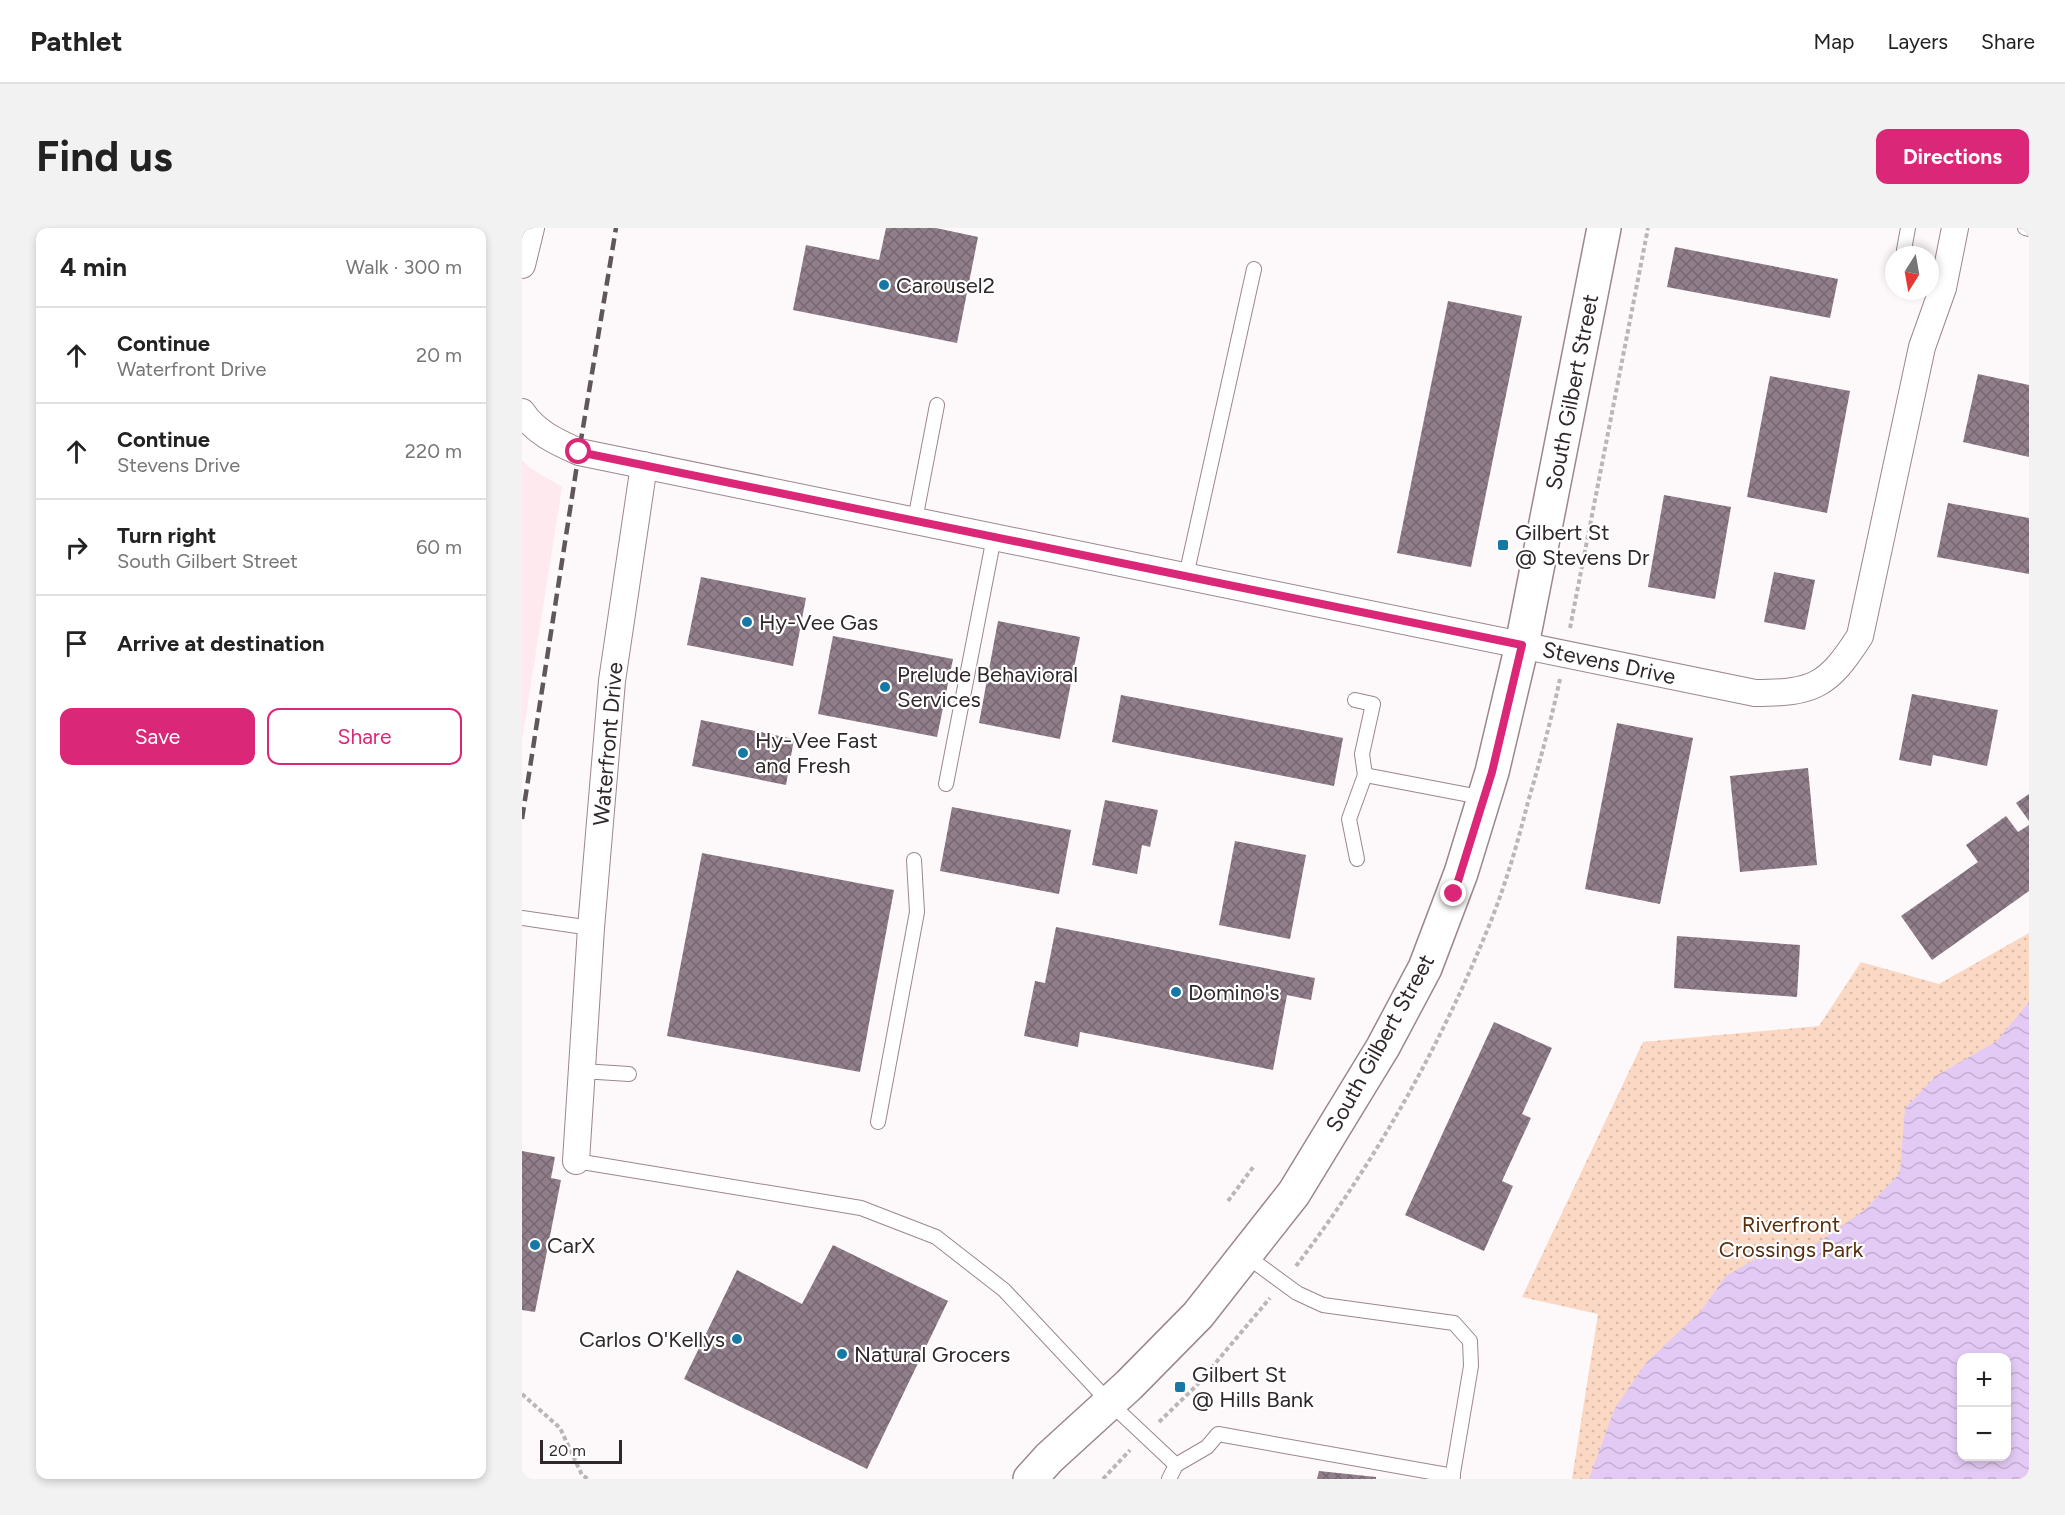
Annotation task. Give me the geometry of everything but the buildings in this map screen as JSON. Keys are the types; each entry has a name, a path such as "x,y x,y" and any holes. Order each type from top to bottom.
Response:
{"main road":[{"name":"South Gilbert Street","path":"1030,1479 1198,1315 1294,1192 1383,1047 1425,968 1461,873 1492,772 1522,645 1604,228"}],"street":[{"path":"522,265 531,228"},
{"name":"Stevens Drive","path":"644,465 1755,693 1789,693 1819,684 1843,663 1860,636 1922,347 1943,288 1955,228"},
{"path":"522,412 548,438 579,452 644,465"},
{"name":"Waterfront Drive","path":"576,1161 591,928 612,681 644,465"}],"lane":[{"path":"1905,246 1908,228"},
{"path":"1186,576 1254,269"},
{"path":"915,520 938,405"},
{"path":"946,784 994,537"},
{"path":"1355,700 1373,704 1362,754 1365,775 1349,819 1357,859"},
{"path":"1365,775 1485,798"},
{"path":"878,1122 917,912 914,860"},
{"path":"522,918 591,928"},
{"path":"582,1071 628,1074"},
{"path":"576,1161 861,1208 936,1237 1004,1290 1110,1403 1176,1465"},
{"path":"1169,1479 1176,1465 1207,1447 1218,1434 1453,1477 1471,1366 1470,1341 1454,1323 1323,1305 1297,1293 1245,1255"}],"path":[{"path":"1228,1201 1254,1166"},
{"path":"1152,1429 1197,1385 1270,1298"},
{"path":"522,1394 560,1428 582,1475 588,1479"},
{"path":"1103,1479 1129,1451"}],"shaded area":[{"path":"522,460 530,468 562,487 522,740"}],"green space":[{"name":"Riverfront Crossings Park","path":"2029,933 2029,1479 1572,1479 1598,1314 1522,1297 1643,1042 1819,1026 1861,962 1939,984"}],"water":[{"path":"2029,1002 2029,1479 1589,1479 1615,1408 1646,1363 1700,1312 1726,1276 1766,1253 1814,1245 1865,1210 1900,1173 1905,1108 1936,1076 1997,1041"}],"railway":[{"path":"522,819 616,228"}],"place":[{"name":"Carousel2","path":"884,285"},
{"name":"Gilbert St @ Stevens Dr","path":"1503,545"},
{"name":"Hy-Vee Gas","path":"747,622"},
{"name":"Prelude Behavioral Services","path":"885,687"},
{"name":"Hy-Vee Fast and Fresh","path":"743,753"},
{"name":"Domino's","path":"1176,992"},
{"name":"CarX","path":"535,1245"},
{"name":"Carlos O'Kellys","path":"737,1339"},
{"name":"Natural Grocers","path":"842,1354"},
{"name":"Gilbert St @ Hills Bank","path":"1180,1387"}],"route":[{"path":"579,452 1522,645 1492,772 1454,894"}]}
